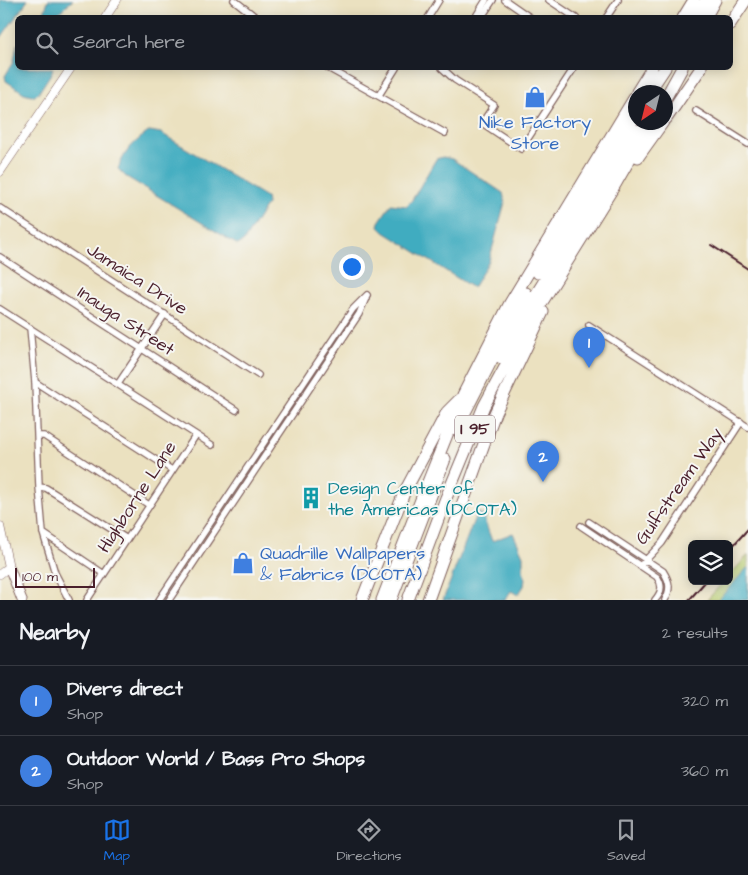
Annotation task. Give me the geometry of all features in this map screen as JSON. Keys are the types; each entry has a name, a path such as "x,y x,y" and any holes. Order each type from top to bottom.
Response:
{"highway":[{"path":"685,15 694,0"},
{"path":"697,15 706,0"},
{"path":"707,15 716,0"},
{"path":"714,15 723,0"},
{"path":"733,20 746,0"},
{"name":"I 95","path":"642,85 651,70"},
{"path":"653,85 663,70"},
{"path":"667,85 675,70"},
{"path":"669,85 680,70"},
{"path":"673,109 700,70"},
{"name":"I 95","path":"382,600 463,395 510,303 628,107"},
{"path":"391,600 456,432 519,303 628,127"},
{"path":"401,600 450,469 478,403 526,309 637,130"},
{"name":"I 95","path":"408,600 446,498 484,406 529,323 616,183 646,130"},
{"path":"616,183 629,169 657,130"},
{"path":"428,600 495,413 564,268"},
{"path":"362,600 404,493 447,412 463,395"}],"main road":[{"path":"9,567 22,600"}],"street":[{"path":"107,15 117,0"},
{"path":"234,0 253,15"},
{"path":"430,15 439,0"},
{"path":"477,15 486,0"},
{"path":"483,15 492,0"},
{"path":"505,0 527,15"},
{"path":"549,0 572,15"},
{"path":"608,15 618,0"},
{"path":"0,172 70,70"},
{"path":"332,70 445,133"},
{"path":"378,96 395,70"},
{"path":"447,70 455,80 494,106 482,123 521,149 573,70"},
{"path":"696,111 748,144"},
{"name":"Jamaica Drive","path":"0,208 258,375"},
{"name":"Inauga Street","path":"0,257 236,410"},
{"path":"159,600 353,309 367,295 360,314 169,600"},
{"path":"0,309 212,445"},
{"path":"118,384 164,314"},
{"path":"589,325 748,427"},
{"path":"30,328 35,382 39,487 43,533 55,573 69,600"},
{"path":"35,382 172,470"},
{"name":"Gulfstream Way","path":"640,566 662,543 741,422"},
{"name":"Highborne Lane","path":"87,600 196,435"},
{"path":"37,436 44,436 149,505"},
{"path":"39,487 46,488 127,539"},
{"path":"589,522 645,561 663,571 668,579 669,592 665,600"},
{"path":"0,526 9,567 0,574"},
{"path":"581,526 657,577 660,581 661,592 655,600"},
{"path":"43,533 104,574"}],"green space":[{"path":"748,555 748,600 707,600 720,585 733,585 733,572"}],"water":[{"path":"0,0 28,0 17,15 15,15 15,18 0,39"},
{"path":"48,0 73,0 56,15 44,15"},
{"path":"15,55 15,70 52,70 35,96 24,93 6,81 5,76 14,61"},
{"path":"150,131 161,133 266,197 267,204 244,241 238,245 125,176 118,169 123,157 131,147"},
{"path":"443,157 452,159 503,193 505,202 489,261 473,288 384,232 378,226 391,204 406,206 412,200 436,159"},
{"path":"477,512 485,516 486,518 484,519 492,541 513,533 523,555 524,586 518,595 511,591 505,600 443,600"},
{"path":"748,567 748,600 718,600 733,585"}],"railway":[{"path":"711,245 748,269"},
{"path":"733,546 748,529"},
{"path":"689,600 702,585"}],"place":[{"name":"Nike Factory Store","path":"535,97"},
{"name":"Divers direct","path":"589,368"},
{"name":"Outdoor World / Bass Pro Shops","path":"543,482"},
{"name":"Design Center of the Americas (DCOTA)","path":"311,498"},
{"name":"Quadrille Wallpapers & Fabrics (DCOTA)","path":"243,563"}]}
